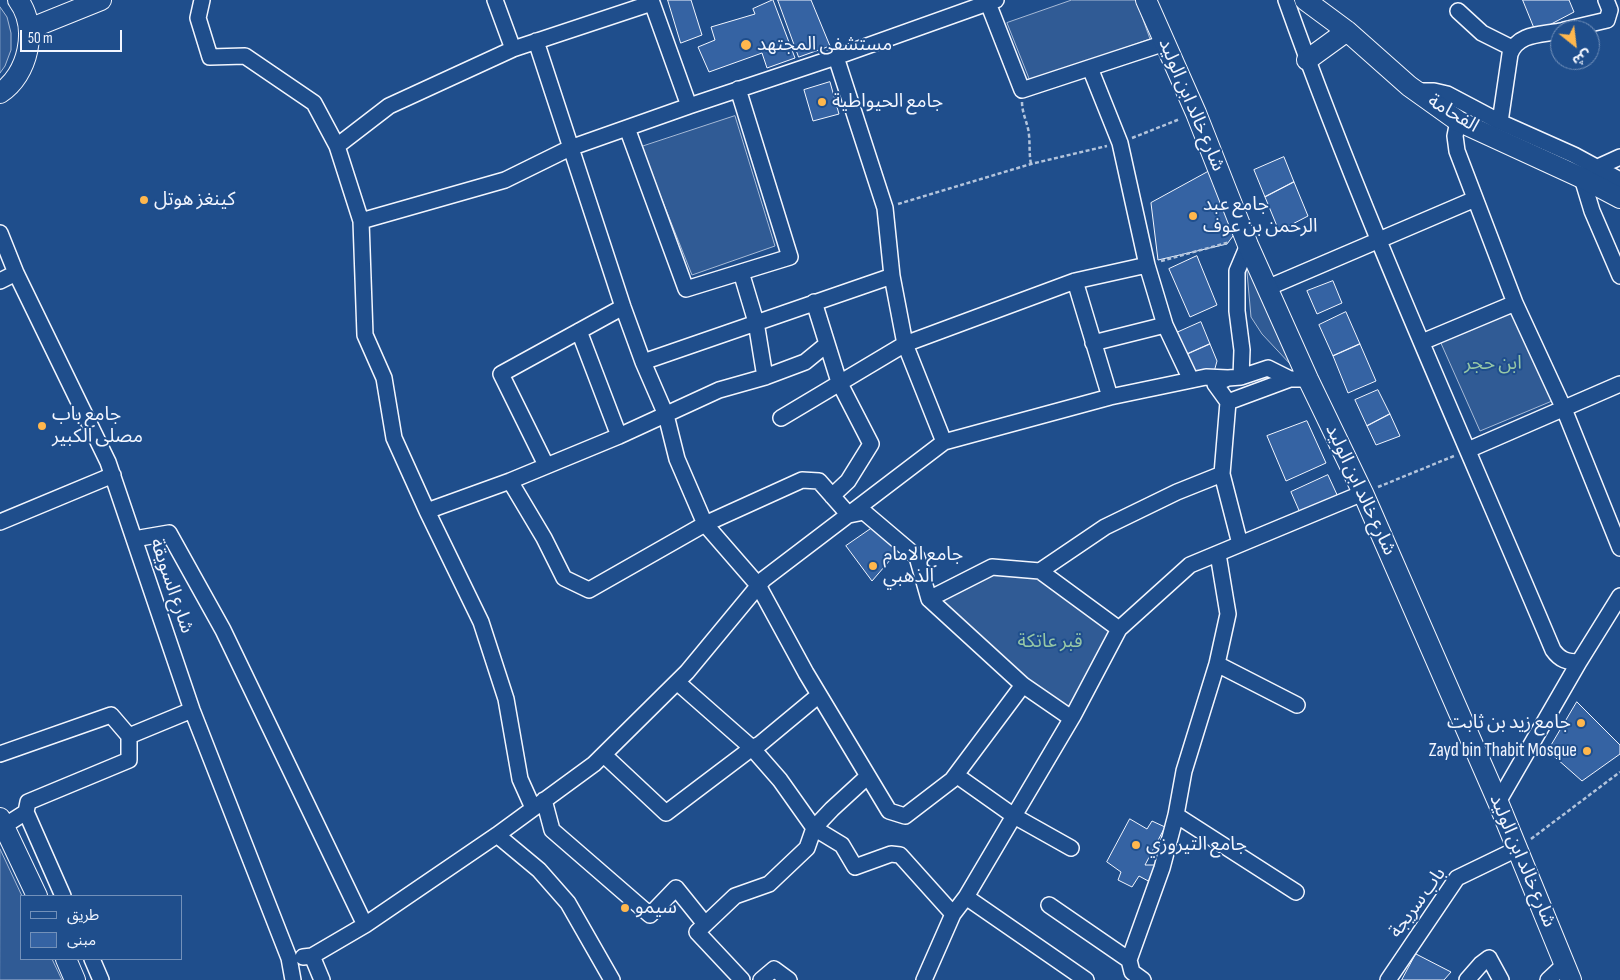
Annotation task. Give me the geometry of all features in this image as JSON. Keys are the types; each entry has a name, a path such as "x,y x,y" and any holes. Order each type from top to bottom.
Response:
{"main road":[{"path":"29,29 101,0"},
{"name":"شارع خالد ابن الوليد","path":"1146,0 1196,113 1246,240 1268,288 1299,379 1363,493 1498,802 1568,972"},
{"name":"الفحامة","path":"1305,0 1347,31 1416,91 1458,121 1590,173 1620,198"},
{"path":"0,93 19,76 28,53 29,29 24,2"},
{"path":"1308,60 1347,31"},
{"path":"2,822 37,895"},
{"path":"66,960 75,980"}],"street":[{"path":"202,0 198,18 210,57 245,56 306,98 314,104 337,146 361,221 364,335 384,378 394,438 481,622 506,699 520,779 539,804 552,830 650,915 676,888 706,924"},
{"path":"495,0 513,49"},
{"path":"1286,0 1379,240 1554,650 1563,660 1579,662"},
{"path":"1600,22 1607,20 1610,10 1606,0"},
{"path":"361,221 505,180 570,148 836,57 992,1 1022,90 1165,43"},
{"path":"337,146 389,106 513,49 651,2 689,106"},
{"path":"1458,11 1482,33 1512,48"},
{"path":"1500,122 1512,48 1520,39 1550,33"},
{"path":"536,41 623,307 643,362 666,416 677,459 705,524 758,585 819,695 889,811 905,816 952,780 1023,685"},
{"path":"836,57 885,208 892,276 905,344 944,442"},
{"path":"1090,68 1120,143 1147,265 1165,325 1191,380"},
{"path":"627,128 686,289 790,257 738,89"},
{"path":"1416,91 1434,91 1447,94 1590,173 1620,180"},
{"path":"1458,121 1455,136 1457,151 1475,199 1515,303 1564,409 1620,548"},
{"path":"1590,173 1620,157"},
{"path":"1590,173 1592,211 1620,276"},
{"path":"1268,288 1475,199"},
{"name":"شارع السويقة","path":"0,233 16,273 113,475 192,710 289,958 293,980"},
{"path":"1234,377 1242,350 1237,311 1237,271 1246,240"},
{"path":"780,418 905,344 1075,281 1147,265"},
{"path":"741,272 756,322 765,377"},
{"path":"0,281 16,273"},
{"path":"643,362 892,276"},
{"path":"1075,281 1110,397"},
{"path":"814,302 839,382 871,444 848,481 832,496"},
{"path":"1422,342 1515,303"},
{"path":"546,465 501,374 623,307"},
{"path":"1093,343 1165,325"},
{"path":"579,332 618,436"},
{"path":"427,511 510,481 666,416 719,390 765,377 805,362 827,344"},
{"path":"1240,544 1222,474 1228,402 1215,384 1268,368 1299,379"},
{"path":"289,958 312,956 365,925 496,835 594,764 687,672 764,579 944,442 1110,397 1206,377 1234,377"},
{"path":"1228,402 1299,379"},
{"path":"1468,450 1620,384"},
{"path":"1040,572 1105,527 1177,492 1222,474"},
{"path":"0,522 113,475"},
{"path":"510,481 544,538 564,578 588,590 705,524 802,480 820,481 849,516"},
{"path":"928,978 954,914 966,897 1071,718 1119,629 1190,566 1363,493"},
{"path":"849,516 864,512 917,557 929,599 1023,685 1071,718"},
{"path":"134,539 169,533 223,630 365,925"},
{"path":"1143,980 1132,972 1129,960 1162,868 1176,815 1184,771 1217,664 1228,614 1218,554"},
{"path":"929,599 992,567 1040,572 1119,629"},
{"path":"1498,802 1579,662 1620,596"},
{"path":"1217,664 1297,705"},
{"path":"677,682 752,748 780,780 814,828 842,845 855,867 891,854 900,855 954,914"},
{"path":"604,755 666,813 752,748 760,744 819,695"},
{"path":"129,736 192,710"},
{"path":"0,754 111,715 129,736 129,760 28,802 26,812 64,895"},
{"path":"956,775 1014,816 1072,848"},
{"path":"742,980 697,932 735,896 769,884 807,848 814,828 868,776"},
{"path":"2,822 26,812"},
{"path":"1176,815 1296,892"},
{"path":"496,835 539,870 568,903 612,980"},
{"name":"باب سريجة","path":"1388,980 1457,878 1517,849"},
{"path":"966,897 1086,980"},
{"path":"1049,905 1129,960"},
{"path":"312,956 322,980"},
{"path":"1466,980 1489,958 1501,980"},
{"path":"92,960 101,980"},
{"path":"761,980 774,969 789,980"},
{"path":"1548,980 1568,972"}],"path":[{"path":"1022,90 1022,110 1029,133 1031,164"},
{"path":"885,208 1031,164 1120,143 1196,113"},
{"path":"1147,265 1246,240"},
{"path":"1363,493 1468,450"},
{"path":"1517,849 1620,772"}],"shaded area":[{"path":"1072,0 1136,0 1150,39 1030,81 1007,23"},
{"path":"0,7 7,17 11,33 11,50 0,73"},
{"path":"735,116 775,246 692,275 641,147"},
{"path":"1253,255 1292,366 1262,334 1251,317 1247,272"},
{"name":"ابن حجر","path":"1513,311 1552,401 1480,431 1440,341"},
{"name":"قبر عاتكة","path":"992,567 1040,571 1118,631 1073,716 1023,685 932,598"},
{"path":"0,849 22,895 20,895 20,960 52,960 62,980 0,980"}],"building":[{"path":"668,0 691,0 702,35 681,43"},
{"path":"773,0 795,58 767,68 762,53 709,72 698,47 715,40 711,27 755,14 753,9"},
{"path":"778,0 811,0 830,46 799,57"},
{"path":"1523,0 1569,0 1574,12 1559,20 1550,20 1550,25 1536,32"},
{"name":"جامع الحيواطية","path":"830,82 839,114 813,121 804,90"},
{"path":"1284,157 1294,182 1265,197 1254,170"},
{"name":"جامع عبد الرحمن بن عوف","path":"1215,168 1239,228 1227,244 1158,260 1151,203"},
{"path":"1294,182 1308,216 1279,231 1265,197"},
{"path":"1197,256 1217,305 1190,317 1169,269"},
{"path":"1333,281 1342,303 1317,314 1307,291"},
{"path":"1346,312 1360,344 1333,356 1319,325"},
{"path":"1201,322 1210,344 1183,356 1174,334"},
{"path":"1210,344 1217,361 1214,372 1193,377 1183,356"},
{"path":"1360,344 1376,381 1348,393 1333,356"},
{"path":"1378,390 1390,414 1367,426 1355,400"},
{"path":"1390,414 1400,436 1376,445 1367,426"},
{"path":"1307,421 1326,463 1286,481 1267,436"},
{"path":"1328,475 1339,499 1301,515 1291,492"},
{"name":"جامع الامام الذهبي","path":"875,526 897,552 872,581 846,546"},
{"name":"جامع زيد بن ثابت","path":"1577,702 1620,745 1620,754 1582,781 1548,751"},
{"name":"جامع التيروزي","path":"1130,819 1147,829 1152,821 1165,827 1145,865 1157,865 1152,883 1139,876 1132,887 1118,880 1121,872 1107,862"},
{"path":"1416,954 1451,972 1444,980 1402,980"}],"place":[{"name":"مستشفى المجتهد","path":"746,45"},
{"name":"جامع الحيواطية","path":"822,102"},
{"name":"كينغز هوتل","path":"144,200"},
{"name":"جامع عبد الرحمن بن عوف","path":"1193,216"},
{"name":"جامع باب مصلى الكبير","path":"42,426"},
{"name":"جامع الامام الذهبي","path":"873,566"},
{"name":"جامع زيد بن ثابت","path":"1581,723"},
{"name":"Zayd bin Thabit Mosque","path":"1587,751"},
{"name":"جامع التيروزي","path":"1136,845"},
{"name":"سيمو","path":"625,908"}]}
